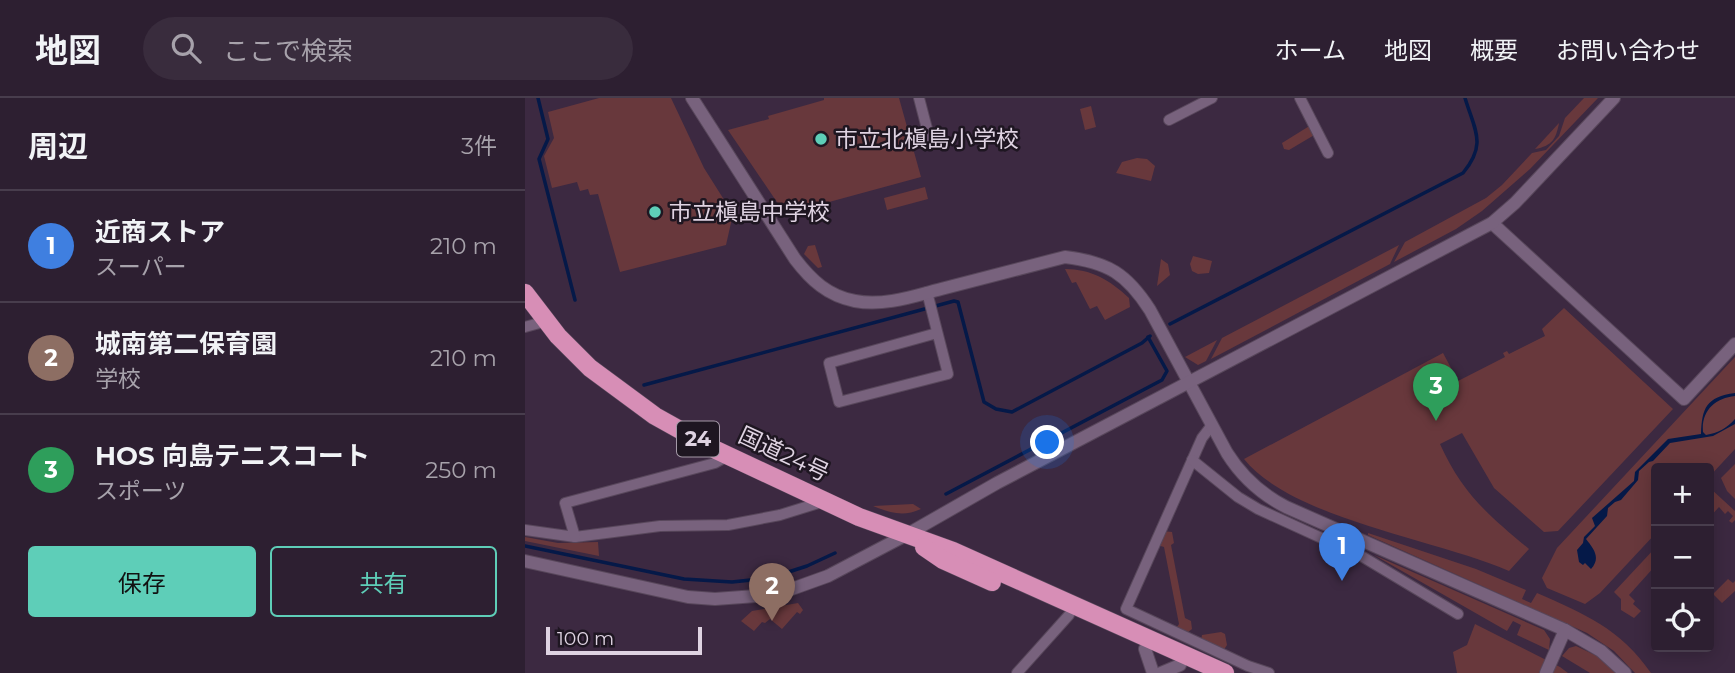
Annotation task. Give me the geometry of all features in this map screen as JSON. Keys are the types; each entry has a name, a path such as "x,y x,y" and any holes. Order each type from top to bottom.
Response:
{"highway":[{"name":"国道24号","path":"525,293 590,368 655,416 825,501 906,536 953,551 1225,673"},
{"name":"国道24号","path":"906,536 943,561 1197,673"}],"street":[{"path":"692,98 780,236 810,279 824,289 856,302 930,303 1065,257 1088,260 1113,269 1136,288 1238,470 1271,499 1565,630 1601,651 1625,673"},
{"path":"919,98 931,144"},
{"path":"1169,120 1212,98"},
{"path":"1300,98 1328,153"},
{"path":"525,561 688,597 756,596 814,582 906,536 1006,478 1492,223 1515,203 1615,98"},
{"path":"1492,223 1683,399 1735,344"},
{"path":"930,303 948,374 839,402 829,363 937,333"},
{"path":"525,327 547,321"},
{"path":"1212,425 1202,438 1126,609 1248,666 1269,673"},
{"path":"575,537 565,503 715,463 729,455"},
{"path":"1192,460 1245,502 1363,557 1458,614"},
{"path":"525,530 575,537 660,526 728,525 825,501"},
{"path":"1337,546 1344,532"},
{"path":"1017,673 1069,615"},
{"path":"1546,673 1565,630"},
{"path":"1145,649 1153,673"},
{"path":"1161,673 1180,665"}],"shaded area":[{"path":"599,98 671,98 704,168 733,214 726,245 620,272 598,194 590,195 588,189 580,191 577,182 552,188 544,156 554,138 548,112"},
{"name":"市立北槇島小学校","path":"824,98 899,98 921,177 785,214 728,130 769,119 768,116"},
{"path":"1584,98 1598,98 1530,169 1482,211 1456,229 1394,262 1405,242 1486,198 1532,153 1546,150 1559,136 1565,118"},
{"path":"1091,106 1096,127 1085,130 1080,109"},
{"path":"1559,123 1552,141 1535,149"},
{"path":"1311,125 1316,134 1289,150 1284,149 1282,143"},
{"path":"1137,158 1147,159 1155,166 1151,181 1116,173 1122,162"},
{"path":"925,187 928,199 887,210 884,198"},
{"path":"815,245 822,267 818,268 804,254 808,246"},
{"path":"1399,245 1390,264 1211,359 1222,338"},
{"path":"1193,256 1212,261 1209,273 1198,274 1192,271 1190,264"},
{"path":"1161,259 1168,264 1170,275 1157,286"},
{"path":"1065,269 1092,273 1107,281 1129,298 1130,307 1105,320 1097,306 1090,309 1076,282 1072,283"},
{"path":"1564,308 1673,409 1558,531 1544,532 1494,488 1462,433 1440,444 1457,476 1477,502 1529,549 1509,571 1330,512 1295,497 1266,480 1244,459 1443,353 1458,381 1505,357 1503,353 1507,351 1509,354 1545,336 1542,329"},
{"path":"1217,340 1206,361 1198,365 1185,357"},
{"path":"1735,357 1735,449 1714,472 1714,463 1651,463 1651,538 1600,593 1585,604 1547,588 1542,578 1557,548"},
{"path":"1735,464 1735,499 1727,491 1721,478"},
{"path":"1714,492 1735,511 1735,520 1732,523 1729,521 1733,516 1728,511 1725,514 1719,507 1714,512"},
{"path":"913,504 921,509 897,513 873,506"},
{"path":"1163,531 1172,532 1174,543 1171,545 1185,618 1191,621 1192,629 1187,633 1177,627 1179,624 1164,547 1157,545"},
{"path":"1368,533 1476,569 1526,590 1522,599 1531,603 1537,593 1570,608 1614,633 1651,673 1635,673 1614,651 1587,633"},
{"path":"525,537 558,543 598,542 599,556 525,541"},
{"path":"1651,552 1651,571 1629,595 1635,601 1633,604 1641,611 1634,618 1621,610 1621,599 1614,592"},
{"path":"1374,555 1544,630 1550,639 1549,650 1517,635 1521,625 1513,621 1507,631"},
{"path":"1728,579 1733,583 1735,581 1735,591 1722,603 1714,593"},
{"path":"798,603 803,610 800,614 797,612 782,629 770,619 762,622 754,631 741,621 752,611"},
{"path":"1475,624 1568,673 1457,673 1453,652 1467,645"},
{"path":"1221,632 1225,634 1227,645 1223,651 1201,641 1202,635"},
{"path":"1576,646 1597,656 1616,673 1590,673 1562,656 1569,648"}],"water":[{"path":"1735,393 1735,396 1721,400 1711,407 1704,418 1703,432 1706,435 1718,431 1735,419 1735,424 1713,436 1670,443 1639,471 1638,480 1621,500 1608,508 1607,516 1586,539 1596,557 1591,569 1585,563 1583,565 1579,562 1577,550 1584,537 1595,526 1592,518 1634,481 1635,472 1668,439 1701,434 1703,417 1707,405 1718,397"}],"waterway":[{"path":"538,98 548,139 539,159 575,300"},
{"path":"1170,324 1463,173 1475,154 1477,145 1465,98"},
{"path":"644,385 954,301 958,302 984,402 996,409 1012,412 1142,343 1150,336"},
{"path":"946,494 1162,380 1167,371 1148,337"},
{"path":"525,546 684,579 732,582 770,578 835,553"}],"place":[{"name":"市立北槇島小学校","path":"821,139"},
{"name":"市立槇島中学校","path":"655,212"},
{"name":"HOS 向島テニスコート","path":"1436,421"},
{"name":"近商ストア","path":"1342,581"},
{"name":"城南第二保育園","path":"772,621"}]}
